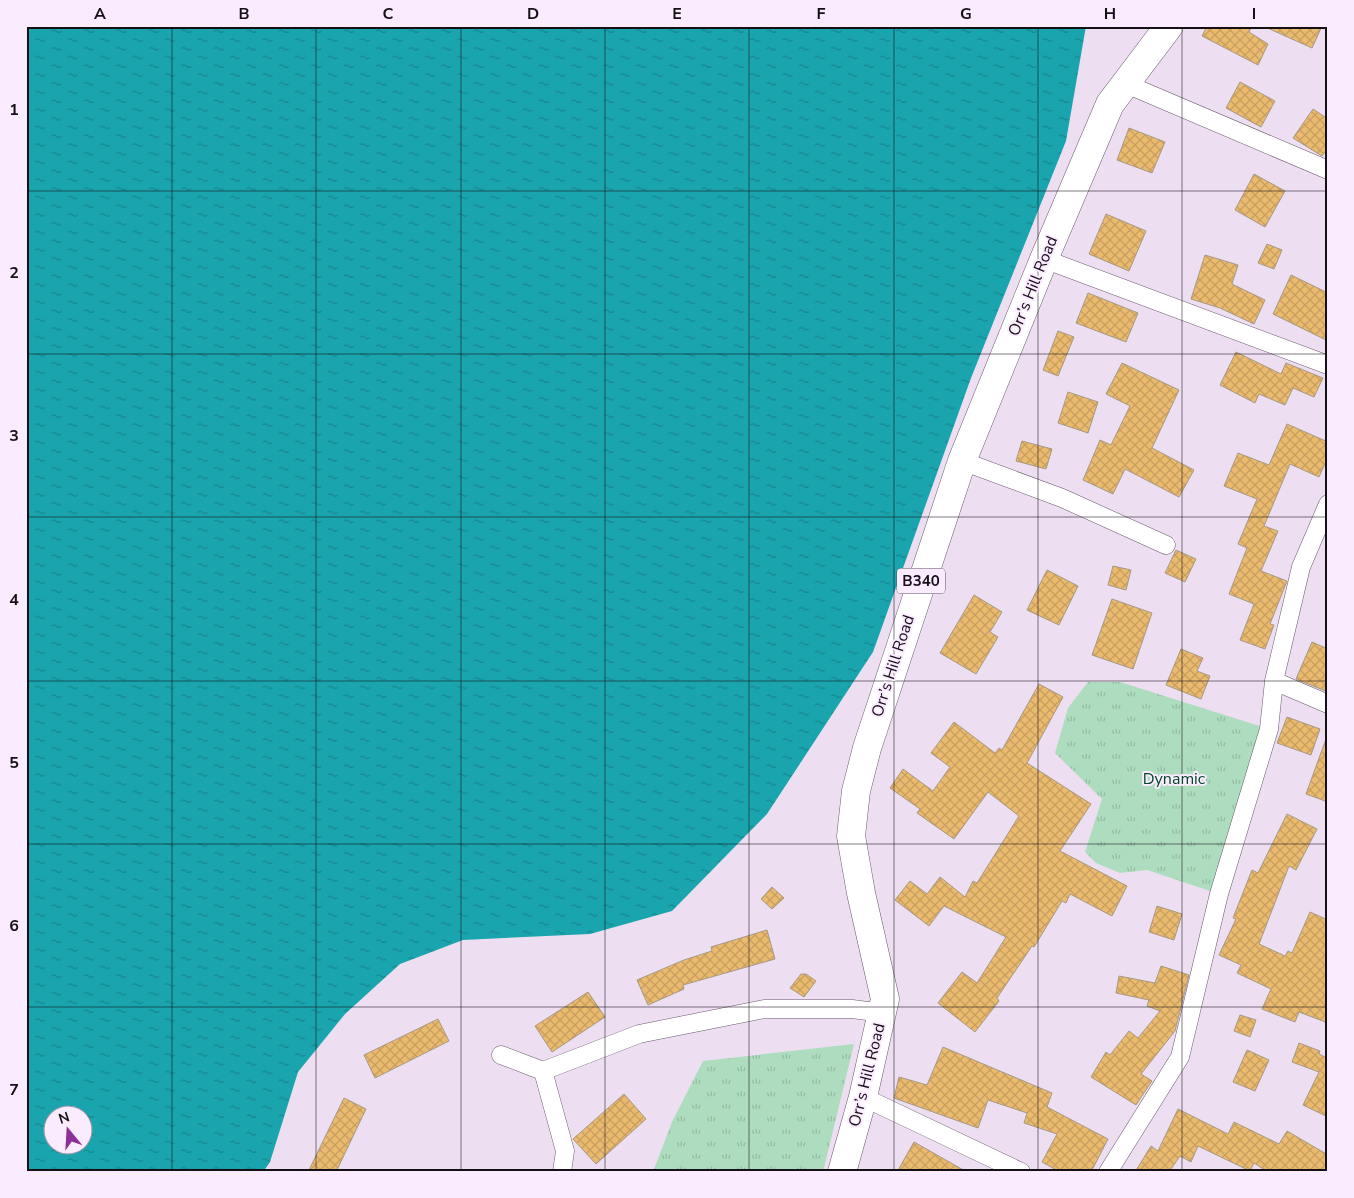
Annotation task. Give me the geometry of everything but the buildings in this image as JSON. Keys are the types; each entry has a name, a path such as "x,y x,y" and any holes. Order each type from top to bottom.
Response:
{"main road":[{"name":"Orr’s Hill Road","path":"842,1172 863,1097 885,999 861,893 852,836 856,791 887,681 962,461 1044,259 1110,104 1169,26"}],"street":[{"path":"1126,84 1328,170"},
{"path":"1044,259 1328,365"},
{"path":"962,461 1062,498 1166,545"},
{"path":"1108,1172 1180,1057 1218,894 1269,729 1274,680 1301,567 1328,504"},
{"path":"1274,680 1328,704"},
{"path":"501,1054 543,1071 639,1034 764,1009 852,1009 883,1013"},
{"path":"543,1071 565,1151 562,1172"},
{"path":"863,1097 1021,1172"}],"green space":[{"name":"Dynamic","path":"1088,682 1120,682 1269,729 1219,894 1147,870 1120,873 1096,863 1085,852 1102,799 1055,753 1068,708"},
{"path":"854,1044 823,1172 653,1172 672,1122 703,1061"}],"water":[{"path":"26,26 1086,26 1066,141 971,378 873,652 767,814 672,911 590,934 463,940 400,964 345,1014 298,1072 270,1162 263,1172 26,1172"}]}
